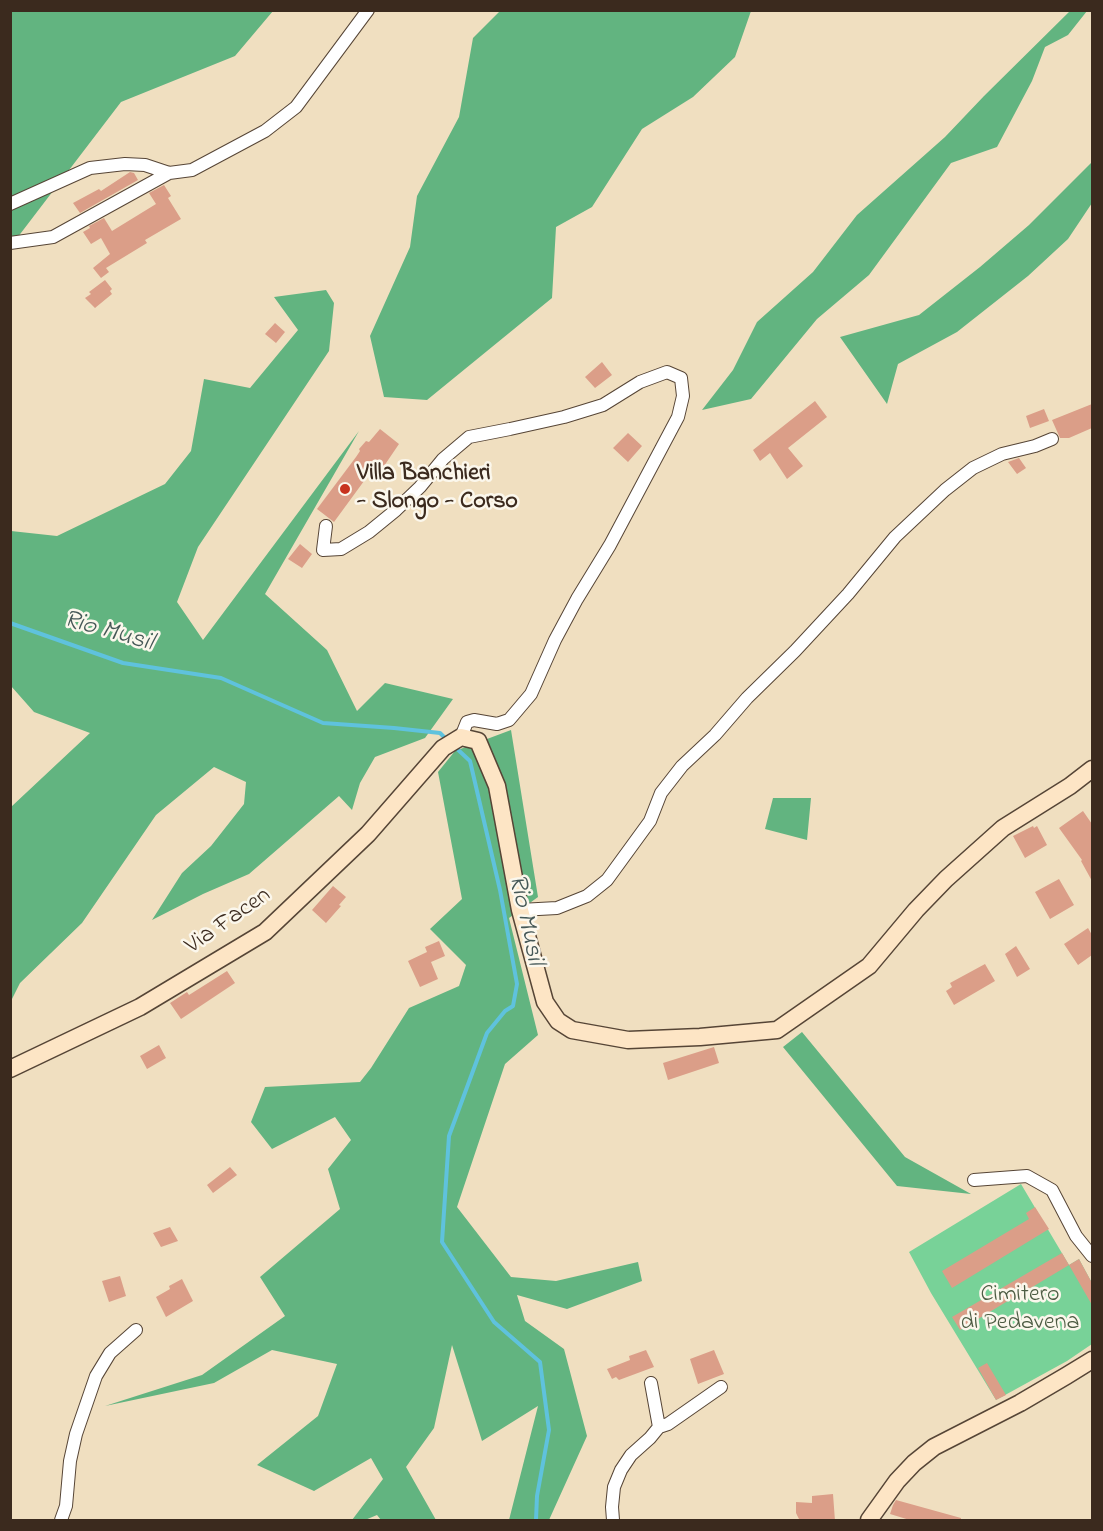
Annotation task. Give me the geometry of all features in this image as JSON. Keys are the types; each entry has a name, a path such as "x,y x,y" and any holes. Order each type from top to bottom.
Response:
{"street":[{"path":"10,204 90,168 125,164 145,165 170,172 192,170 265,130 296,107 368,10"},
{"path":"10,243 53,237 170,172"},
{"path":"326,526 323,550 341,549 369,532 396,510 420,487 443,459 469,437 564,417 603,405 640,382 667,372 681,378 683,396 678,417 610,545 555,640 531,694 509,720 497,724 474,720 467,722 461,736 478,741 497,786 520,910 544,1002 558,1021 572,1030 628,1040 700,1037 777,1030 869,966 931,895 1003,828 1070,786 1092,769"},
{"path":"520,910 557,908 587,896 607,880 650,820 661,793 682,766 715,735 747,698 795,651 848,594 895,537 945,490 973,468 1002,454 1035,446 1052,439"},
{"name":"Via Facen","path":"10,1069 140,1007 265,932 368,834 443,748 461,736"},
{"path":"974,1180 1027,1176 1052,1190 1076,1236 1092,1256"},
{"path":"62,1521 76,1434 96,1376 110,1353 136,1330"},
{"path":"869,1521 897,1481 934,1447 1020,1403 1066,1377 1092,1359"},
{"path":"651,1383 659,1427"},
{"path":"613,1521 614,1487 631,1455 659,1427 668,1424 721,1387"}],"green space":[{"path":"1071,10 1087,11 1068,35 1045,47 1032,81 997,147 951,163 869,275 817,319 751,399 702,410 733,370 757,322 813,272 857,215 945,137"},
{"path":"11,11 273,11 235,56 121,102 11,246"},
{"path":"500,11 751,11 735,57 693,97 642,129 592,207 556,227 552,298 427,400 384,397 370,336 410,247 417,196 459,117 473,38"},
{"path":"1092,162 1092,203 1068,239 1028,276 957,332 898,364 887,404 840,337 919,315 1029,225"},
{"path":"326,290 334,303 329,351 198,547 177,602 203,640 359,431 265,594 327,650 357,711 385,683 453,699 425,738 375,757 360,783 352,810 339,796 249,874 152,920 182,873 211,846 244,804 246,782 214,767 156,815 82,923 20,983 11,1001 11,807 90,733 34,712 11,686 11,531 57,536 165,484 191,451 204,379 250,388 298,330 274,297"},
{"path":"511,730 538,897 509,918 538,1035 505,1064 457,1207 511,1277 556,1281 638,1262 642,1281 567,1309 517,1295 525,1321 564,1349 587,1436 549,1520 509,1520 538,1406 482,1441 452,1345 434,1428 406,1467 436,1520 381,1520 377,1515 365,1520 352,1520 383,1479 371,1458 314,1491 257,1465 318,1416 337,1364 272,1350 214,1383 105,1406 202,1375 285,1316 260,1277 340,1209 328,1169 351,1140 335,1117 272,1149 251,1122 265,1087 360,1082 409,1008 459,986 466,965 430,929 462,899 438,772 455,751"},
{"path":"773,798 811,798 807,840 765,829"},
{"path":"802,1032 905,1157 971,1194 897,1186 783,1047"},
{"name":"Cimitero di Pedavena","path":"1021,1184 1069,1265 1079,1259 1092,1283 1092,1344 1067,1361 996,1400 931,1293 909,1252"}],"building":[{"path":"130,172 134,173 138,180 80,213 73,203 99,189 101,191"},
{"path":"164,185 171,196 168,198 181,219 145,240 147,243 106,268 109,272 101,278 93,268 110,254 101,238 91,244 83,232 104,218 112,231 156,204 149,193"},
{"path":"105,280 112,289 110,291 112,294 95,308 85,298"},
{"path":"275,323 285,332 276,343 265,334"},
{"path":"602,362 612,375 595,388 585,377"},
{"path":"815,401 827,417 788,448 803,466 787,479 770,453 760,461 753,450"},
{"path":"1092,404 1092,428 1069,438 1060,438 1052,420"},
{"path":"1044,409 1049,421 1030,428 1026,416"},
{"name":"Villa Banchieri - Slongo - Corso","path":"380,429 399,444 382,469 375,466 334,522 317,509 356,457 359,449 366,441 369,442"},
{"path":"628,433 642,446 628,462 613,448"},
{"path":"1019,458 1026,468 1017,474 1008,462"},
{"path":"300,544 312,554 302,568 288,559"},
{"path":"1083,811 1092,824 1092,881 1082,860 1059,828"},
{"path":"1033,826 1034,828 1037,826 1047,845 1025,858 1013,836"},
{"path":"1059,879 1074,905 1050,919 1035,892"},
{"path":"333,886 346,897 326,923 312,910"},
{"path":"1088,928 1092,935 1092,955 1078,965 1064,944"},
{"path":"439,941 445,956 431,962 438,979 420,987 408,961 427,952 425,947"},
{"path":"1016,946 1030,969 1017,977 1005,954"},
{"path":"985,964 995,981 954,1005 946,991 952,987 950,983"},
{"path":"227,971 235,983 181,1019 170,1003 187,992 189,995"},
{"path":"159,1045 166,1058 147,1069 140,1056"},
{"path":"714,1047 719,1063 668,1080 663,1063"},
{"path":"230,1167 237,1175 213,1193 207,1185"},
{"path":"1035,1207 1049,1229 952,1288 942,1271 1029,1219 1026,1213"},
{"path":"170,1227 178,1241 161,1247 153,1233"},
{"path":"1062,1253 1069,1265 1024,1292 1026,1295 1013,1302 1011,1299 960,1330 952,1317"},
{"path":"1079,1259 1092,1283 1092,1305 1069,1265"},
{"path":"120,1276 126,1296 109,1302 102,1281"},
{"path":"182,1279 193,1301 166,1317 156,1297"},
{"path":"646,1350 654,1367 619,1380 616,1377 612,1379 607,1369 630,1360 629,1356"},
{"path":"714,1350 724,1374 698,1384 690,1359"},
{"path":"987,1363 1006,1395 996,1400 978,1368"},
{"path":"833,1494 835,1521 799,1519 796,1513 796,1502 812,1503 812,1496"},
{"path":"896,1500 961,1518 961,1521 913,1521 890,1514"}],"waterway":[{"name":"Rio Musil","path":"10,623 123,663 221,678 323,723 440,733 448,741"},
{"name":"Rio Musil","path":"454,746 470,761 500,890 517,984 513,1006 505,1011 487,1033 449,1136 442,1242 494,1322 540,1362 549,1430 537,1496 536,1520"}],"place":[{"name":"Villa Banchieri - Slongo - Corso","path":"345,489"}]}
